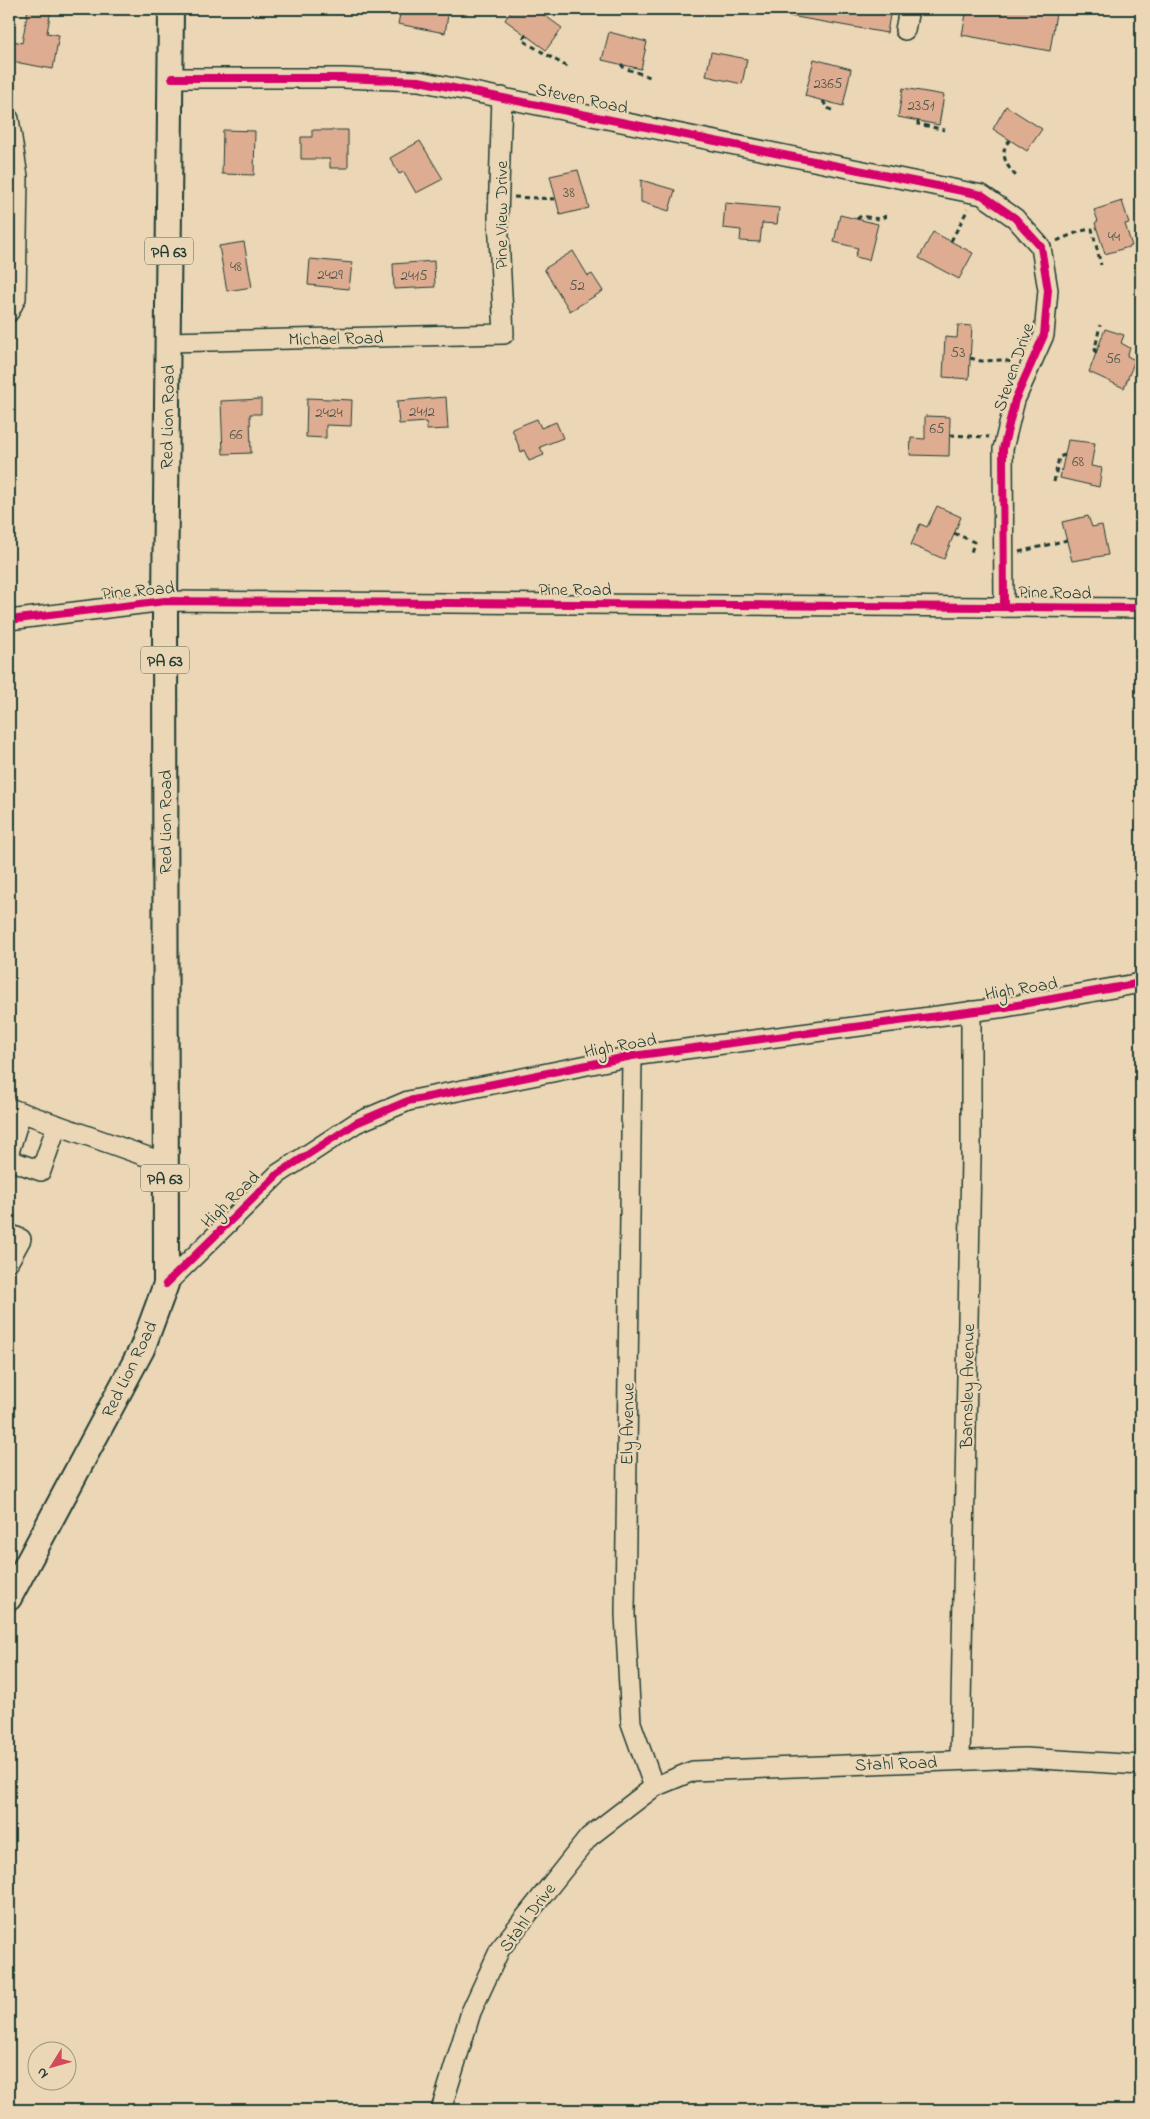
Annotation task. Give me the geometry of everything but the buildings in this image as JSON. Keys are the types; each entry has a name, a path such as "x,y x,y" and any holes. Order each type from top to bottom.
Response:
{"main road":[{"name":"Red Lion Road","path":"9,1598 142,1349 166,1284 165,601 172,78 171,9"}],"street":[{"path":"906,30 909,9"},
{"name":"Steven Road","path":"172,78 342,78 419,81 978,194"},
{"name":"Pine View Drive","path":"502,97 499,198 504,334"},
{"path":"9,119 18,186 16,298 9,312"},
{"path":"978,194 1015,218 1041,247"},
{"name":"Steven Drive","path":"1004,607 1003,449 1015,400 1044,335 1048,290 1041,247"},
{"name":"Michael Road","path":"168,342 504,334"},
{"name":"Pine Road","path":"9,620 165,601 1141,608"},
{"name":"High Road","path":"166,1284 278,1174 356,1123 408,1101 632,1056 971,1011 1141,983"},
{"name":"Barnsley Avenue","path":"960,1760 971,1157 971,1011"},
{"name":"Ely Avenue","path":"632,1056 625,1614 631,1723 654,1787"},
{"path":"9,1152 15,1111 165,1163"},
{"path":"9,1160 42,1171 57,1125"},
{"path":"9,1234 21,1239 9,1261"},
{"name":"Stahl Road","path":"654,1787 694,1771 1025,1758 1141,1765"},
{"name":"Stahl Drive","path":"440,2110 471,2012 500,1949 589,1837 654,1787"}],"path":[{"path":"526,34 522,40 569,68"},
{"path":"621,64 624,68 650,77"},
{"path":"823,101 827,108 832,110"},
{"path":"918,121 918,124 944,130"},
{"path":"1010,140 1005,145 1004,153 1006,163 1016,176"},
{"path":"951,242 978,194"},
{"path":"499,198 538,197 556,199"},
{"path":"857,219 861,216 879,219 886,216"},
{"path":"1041,247 1085,229 1092,230 1096,227"},
{"path":"1092,230 1101,265"},
{"path":"1096,353 1095,349 1100,325"},
{"path":"970,358 981,361 1004,360 1030,368"},
{"path":"950,435 1006,438"},
{"path":"1054,482 1057,461 1059,457 1065,456"},
{"path":"954,533 974,542 971,554"},
{"path":"1004,556 1067,540"}],"cycle path":[{"path":"172,78 342,78 419,81 982,195 1015,218 1041,247 1048,290 1044,335 1015,400 1003,449 1004,607"},
{"path":"9,620 165,601 1141,608"},
{"path":"166,1284 278,1174 356,1123 408,1101 632,1056 1006,1007 1141,983"}]}
